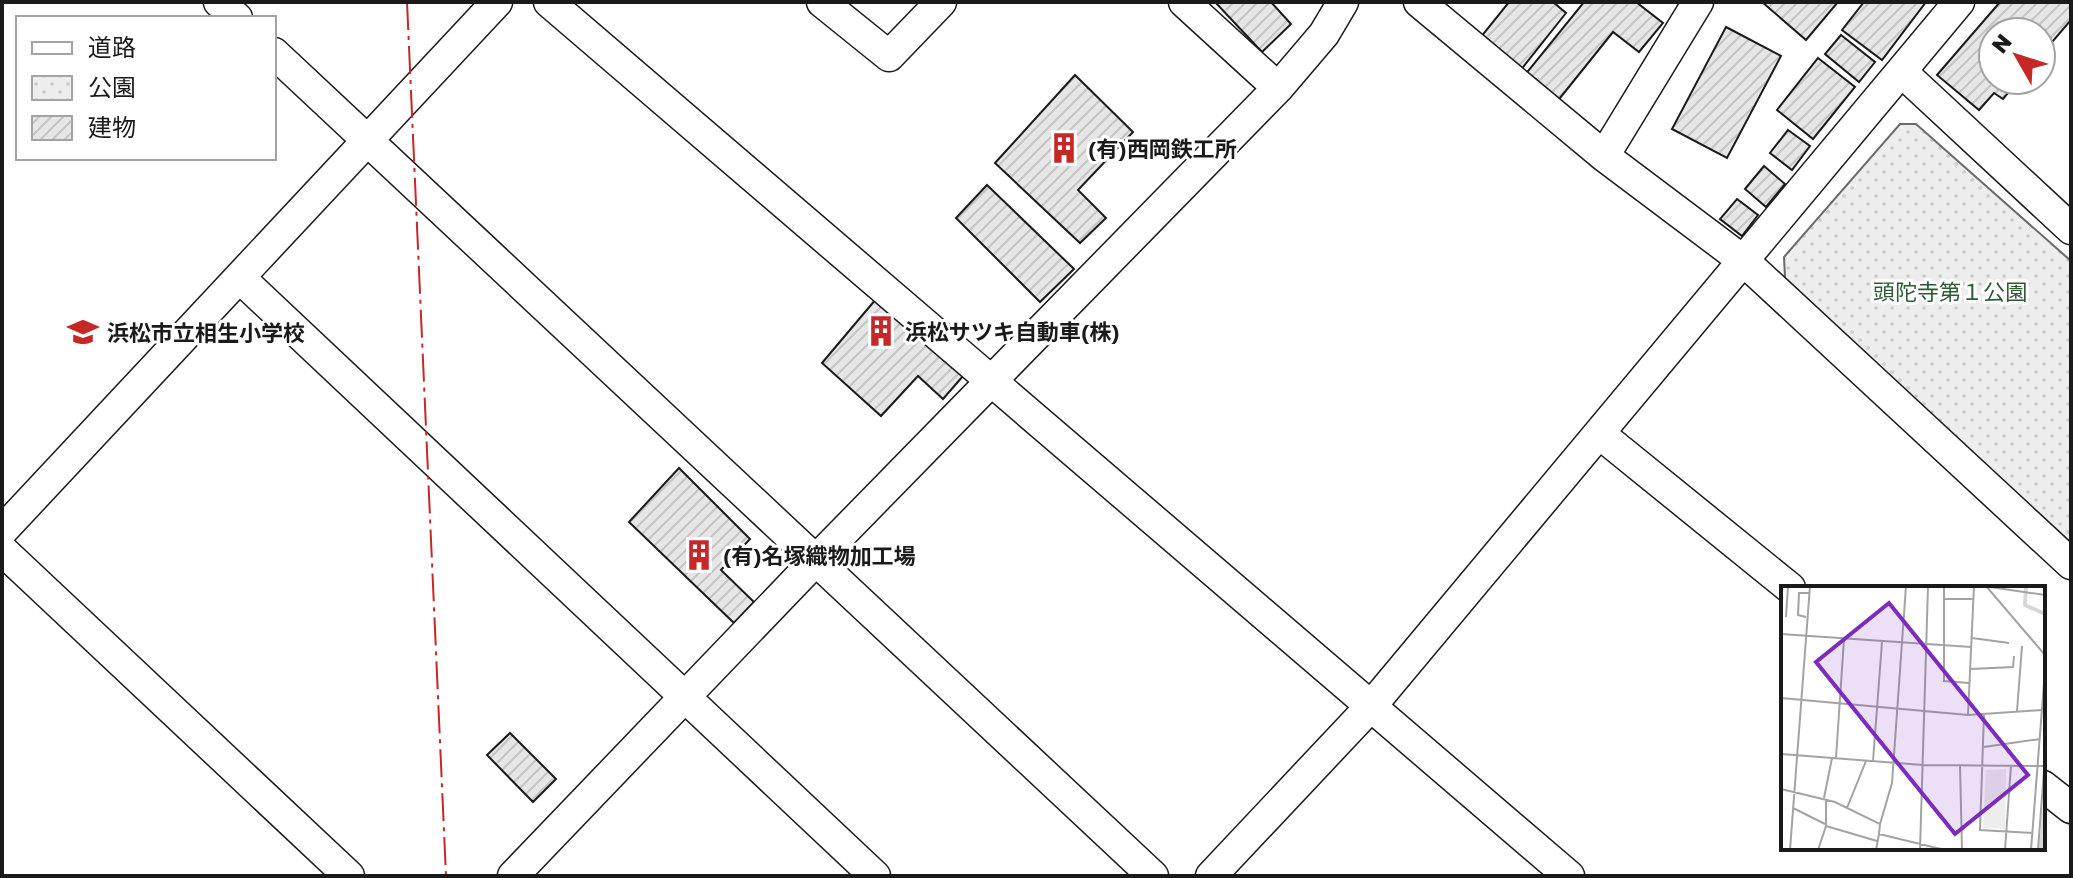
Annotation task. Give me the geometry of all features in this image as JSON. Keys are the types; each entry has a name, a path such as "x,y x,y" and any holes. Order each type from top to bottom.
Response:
{"street":[{"path":"219,2 235,16"},
{"path":"2,531 497,2"},
{"path":"549,2 1569,876"},
{"path":"822,2 889,56 941,2"},
{"path":"1184,2 1278,88"},
{"path":"513,876 688,698 816,560 993,383 1278,88 1324,34 1343,2"},
{"path":"1419,2 1604,156 1745,262 2071,564"},
{"path":"1604,156 1698,2"},
{"path":"1211,876 1372,705 1903,73 1959,2"},
{"path":"276,55 1153,876"},
{"path":"1903,73 2071,229"},
{"path":"240,278 875,876"},
{"path":"1600,434 1788,586"},
{"path":"2,550 349,876"},
{"path":"2045,787 2071,806"}],"green space":[{"name":"頭陀寺第１公園","path":"1900,124 1916,124 2071,261 2071,546 1785,278 1784,257"}],"building":[{"path":"1215,2 1271,2 1291,24 1262,52"},
{"path":"1509,2 1553,2 1566,13 1516,76 1476,43"},
{"path":"1584,2 1636,2 1663,23 1639,52 1613,32 1556,103 1524,76"},
{"path":"1762,2 1838,2 1806,40"},
{"path":"1864,2 1926,2 1882,60 1842,30"},
{"path":"2000,2 2071,2 2071,20 2057,36 2057,16 1988,16"},
{"path":"1726,27 1781,56 1727,158 1672,129"},
{"path":"1977,29 1977,96 1991,96 1979,110 1937,75"},
{"path":"1841,35 1875,62 1859,82 1825,54"},
{"path":"1818,58 1855,87 1813,139 1777,110"},
{"name":"(有)西岡鉄工所","path":"1075,75 1133,132 1078,190 1106,218 1080,243 995,163"},
{"path":"1788,130 1810,146 1792,170 1770,153"},
{"path":"1764,166 1785,184 1766,207 1745,189"},
{"path":"987,185 1074,269 1040,302 956,218"},
{"path":"1737,199 1758,215 1742,236 1720,219"},
{"name":"浜松サツキ自動車(株)","path":"876,299 963,376 943,399 918,376 881,416 822,363"},
{"name":"(有)名塚織物加工場","path":"679,468 750,539 721,570 754,602 734,623 629,522"},
{"path":"510,733 556,779 533,802 487,755"}],"power":[{"path":"407,2 446,876"}],"place":[{"name":"(有)西岡鉄工所","path":"1064,148"},
{"name":"浜松サツキ自動車(株)","path":"881,331"},
{"name":"浜松市立相生小学校","path":"83,332"},
{"name":"(有)名塚織物加工場","path":"699,555"}]}
